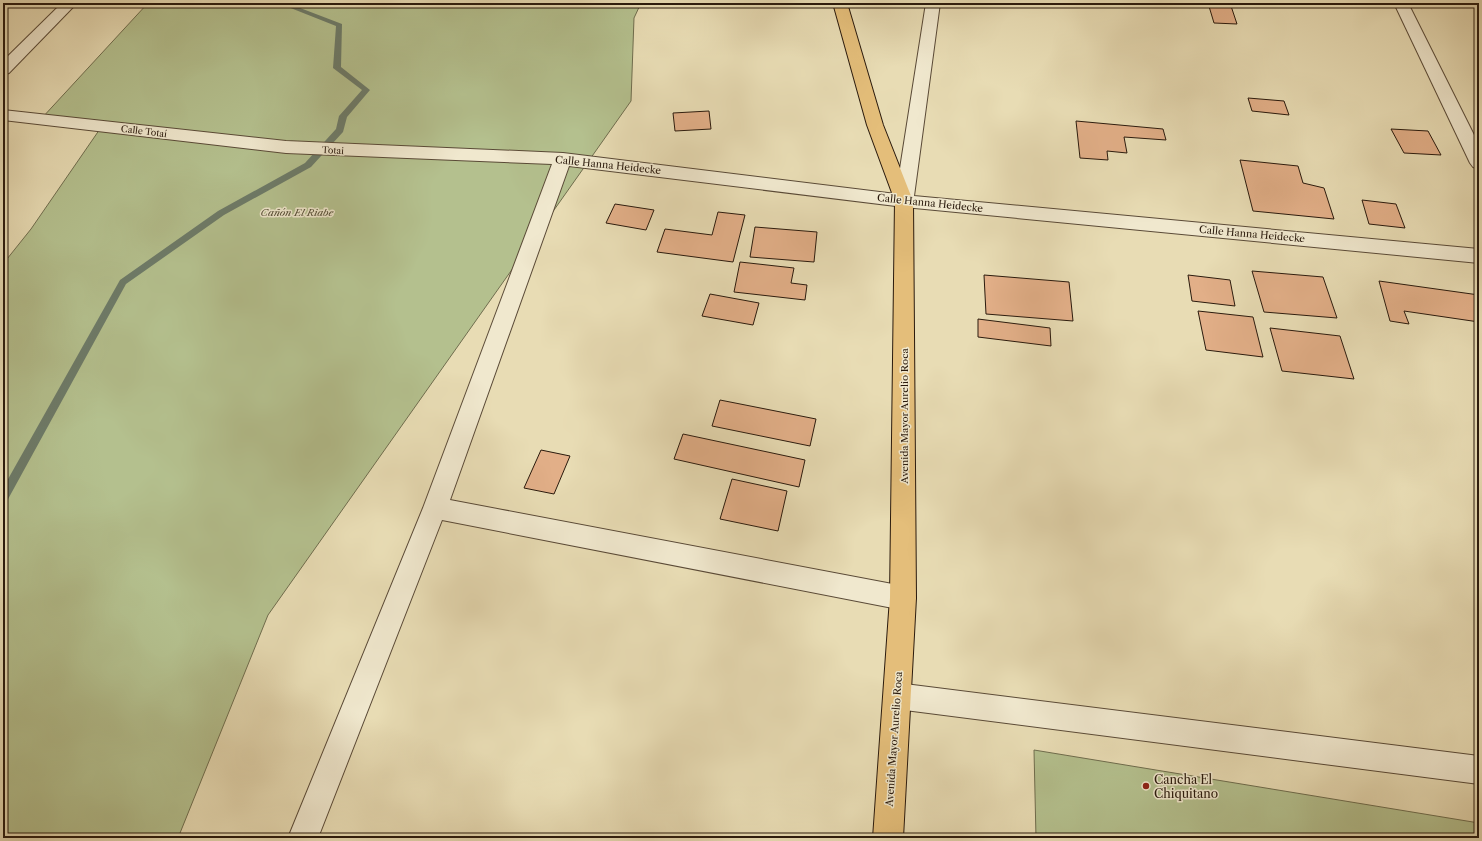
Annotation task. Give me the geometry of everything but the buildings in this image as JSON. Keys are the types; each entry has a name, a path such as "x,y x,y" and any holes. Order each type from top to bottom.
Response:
{"main road":[{"name":"Avenida Mayor Aurelio Roca","path":"840,3 875,125 904,201 903,598 888,838"}],"street":[{"path":"3,70 70,3"},
{"path":"904,201 933,3"},
{"path":"1400,3 1479,163"},
{"name":"Calle Totaí","path":"3,115 286,147"},
{"name":"Totai","path":"286,147 381,152"},
{"name":"Calle Hanna Heidecke","path":"381,152 563,160 904,201 1479,256"},
{"path":"303,838 435,508 563,160"},
{"path":"435,508 903,598"},
{"path":"897,696 1479,770"}],"green space":[{"name":"Cañón El Riabe","path":"148,3 641,3 634,18 631,101 268,615 178,838 3,838 3,264 31,229 102,126 41,119"},
{"name":"Cancha El Chiquitano","path":"1034,750 1479,823 1479,838 1036,838"}],"waterway":[{"path":"3,498 123,282 221,213 308,165 340,130 343,116 366,90 337,68 340,25 281,3"}],"place":[{"name":"Cancha El Chiquitano","path":"1146,786"}]}
